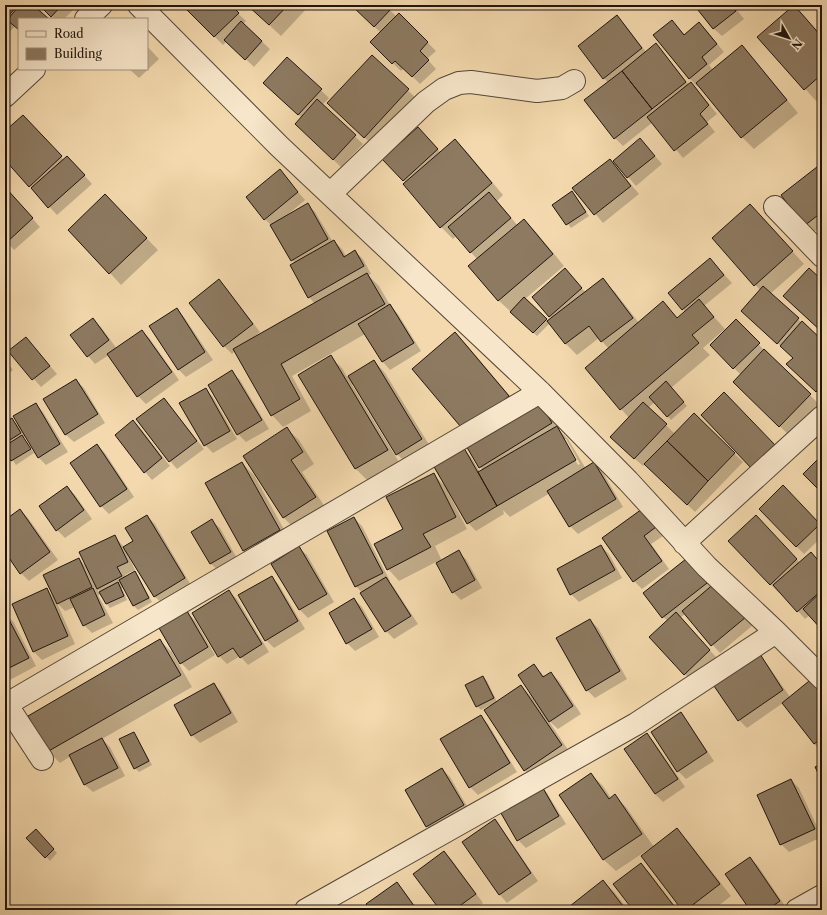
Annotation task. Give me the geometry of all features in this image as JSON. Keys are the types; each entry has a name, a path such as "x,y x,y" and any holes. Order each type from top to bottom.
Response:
{"street":[{"path":"87,18 101,5"},
{"path":"139,5 279,146 540,392 628,481 707,567 822,678"},
{"path":"5,96 33,70"},
{"path":"330,194 426,102 444,89 459,83 471,82 537,91 562,88 574,81"},
{"path":"775,207 822,256"},
{"path":"42,759 10,710 14,700 540,392"},
{"path":"684,543 822,417"},
{"path":"306,910 636,724 776,632"},
{"path":"797,910 822,896"}],"building":[{"path":"5,5 18,5 5,20"},
{"path":"20,5 33,5 48,18 18,18 18,29 7,20"},
{"path":"39,5 62,5 51,17"},
{"path":"182,5 231,5 239,13 214,37"},
{"path":"247,5 288,5 269,25"},
{"path":"351,5 387,5 391,9 374,27"},
{"path":"694,5 732,5 736,11 713,29"},
{"path":"794,5 822,37 822,74 804,90 757,37"},
{"path":"399,13 428,42 420,51 429,60 412,77 395,61 392,64 370,42"},
{"path":"617,15 642,48 603,79 578,46"},
{"path":"672,20 684,35 699,22 717,44 702,57 707,64 689,79 653,35"},
{"path":"241,21 262,41 245,60 224,40"},
{"path":"656,43 686,82 652,109 622,71"},
{"path":"742,45 787,100 741,138 696,83"},
{"path":"372,55 409,89 364,138 327,103"},
{"path":"287,57 322,89 298,115 263,83"},
{"path":"622,71 652,109 614,139 584,100"},
{"path":"691,82 709,105 700,114 708,124 674,151 647,117"},
{"path":"317,99 356,135 333,160 295,124"},
{"path":"23,115 62,156 29,187 5,160 5,131"},
{"path":"418,127 438,149 403,181 382,159"},
{"path":"640,138 655,156 627,178 613,161"},
{"path":"455,139 492,183 440,228 403,184"},
{"path":"67,156 85,175 48,208 31,188"},
{"path":"610,159 631,186 594,215 572,188"},
{"path":"822,163 822,212 804,226 781,195"},
{"path":"280,169 298,192 264,220 246,197"},
{"path":"5,187 33,218 6,243 5,242"},
{"path":"572,191 586,212 566,225 552,205"},
{"path":"489,192 511,218 470,253 448,227"},
{"path":"105,194 147,238 109,274 68,230"},
{"path":"308,203 328,239 291,261 270,225"},
{"path":"750,204 793,251 754,286 712,238"},
{"path":"524,219 553,254 498,301 468,266"},
{"path":"334,240 344,257 355,250 364,266 308,298 290,265"},
{"path":"710,258 724,275 682,310 668,293"},
{"path":"565,268 582,288 549,317 532,297"},
{"path":"809,268 822,280 822,332 783,296"},
{"path":"367,273 385,304 281,364 300,399 271,416 233,349"},
{"path":"603,278 633,318 601,342 589,326 565,344 547,321"},
{"path":"219,279 253,324 223,347 189,303"},
{"path":"763,286 799,318 777,344 741,311"},
{"path":"524,297 547,319 533,333 510,312"},
{"path":"699,299 714,317 692,335 699,343 620,410 585,368 663,301 677,318"},
{"path":"390,304 414,343 382,362 358,324"},
{"path":"177,308 205,352 178,370 149,326"},
{"path":"93,318 109,340 87,357 70,335"},
{"path":"736,319 760,343 733,369 710,345"},
{"path":"802,321 822,340 822,385 816,392 786,364 793,358 780,346"},
{"path":"142,330 172,372 137,397 107,354"},
{"path":"455,332 509,396 466,433 412,369"},
{"path":"26,337 50,366 32,380 8,351"},
{"path":"764,349 811,394 779,427 733,382"},
{"path":"331,355 388,450 355,469 298,375"},
{"path":"374,360 422,439 396,455 348,376"},
{"path":"232,370 262,420 237,435 208,385"},
{"path":"76,379 98,414 65,435 43,399"},
{"path":"666,381 684,402 667,417 649,397"},
{"path":"206,388 230,431 204,446 179,403"},
{"path":"724,392 776,446 752,469 701,415"},
{"path":"164,398 197,441 169,462 136,419"},
{"path":"538,399 552,423 479,468 465,444"},
{"path":"643,402 667,424 634,459 610,437"},
{"path":"36,403 60,444 38,458 13,416"},
{"path":"694,413 735,453 708,481 667,441"},
{"path":"12,418 21,433 5,443 5,422"},
{"path":"133,420 162,458 144,473 115,435"},
{"path":"557,426 576,460 497,506 478,472"},
{"path":"287,427 303,452 291,460 316,497 283,518 243,456"},
{"path":"22,435 31,449 11,461 5,451 5,446"},
{"path":"667,441 708,481 687,505 644,464"},
{"path":"97,444 127,489 100,507 70,463"},
{"path":"464,448 497,506 467,524 433,465"},
{"path":"822,455 822,493 803,474"},
{"path":"242,462 280,530 243,551 205,483"},
{"path":"594,462 616,499 569,527 547,491"},
{"path":"434,473 456,517 423,534 431,547 387,570 374,544 403,529 386,497"},
{"path":"783,485 820,524 796,547 759,509"},
{"path":"67,486 84,510 56,531 39,506"},
{"path":"20,509 50,552 20,574 5,552 5,520"},
{"path":"642,509 656,527 644,536 662,561 633,582 602,538"},
{"path":"147,515 185,578 154,597 123,547 133,541 125,528"},
{"path":"756,515 797,559 770,585 728,541"},
{"path":"354,517 383,573 355,587 327,531"},
{"path":"212,519 231,552 210,564 191,532"},
{"path":"115,535 128,562 117,567 122,576 97,589 79,552"},
{"path":"601,545 615,570 570,595 557,569"},
{"path":"299,546 327,594 299,610 271,564"},
{"path":"459,550 475,580 452,593 436,563"},
{"path":"811,552 822,565 822,590 797,612 773,585"},
{"path":"691,555 711,580 662,618 643,593"},
{"path":"79,558 92,587 57,604 43,575"},
{"path":"135,571 149,598 133,606 119,580"},
{"path":"272,576 298,621 265,641 238,595"},
{"path":"386,577 411,616 385,632 360,593"},
{"path":"118,582 124,596 106,604 99,592"},
{"path":"716,582 746,617 711,646 682,611"},
{"path":"47,588 68,636 33,652 12,604"},
{"path":"93,588 105,615 83,626 70,599"},
{"path":"229,590 262,644 240,658 233,648 218,657 192,613"},
{"path":"822,591 822,630 803,609"},
{"path":"354,598 372,629 346,644 329,613"},
{"path":"187,611 208,647 180,664 159,628"},
{"path":"5,612 29,658 5,670"},
{"path":"676,612 710,650 684,675 649,637"},
{"path":"590,619 620,671 586,691 556,638"},
{"path":"160,639 181,675 47,752 28,716"},
{"path":"760,654 783,690 738,721 714,686"},
{"path":"534,664 543,677 551,672 573,706 549,722 518,675"},
{"path":"483,676 494,698 476,707 465,685"},
{"path":"814,677 822,687 822,738 814,744 782,703"},
{"path":"214,683 231,713 191,736 174,705"},
{"path":"521,685 562,745 524,771 484,710"},
{"path":"681,712 707,752 677,772 651,732"},
{"path":"481,715 510,763 469,788 440,739"},
{"path":"134,732 149,761 134,769 119,739"},
{"path":"647,733 678,779 655,794 624,749"},
{"path":"102,738 118,768 84,785 69,755"},
{"path":"822,763 822,781 815,767"},
{"path":"442,768 464,805 426,827 405,790"},
{"path":"591,773 609,799 615,794 642,834 603,860 559,795"},
{"path":"791,779 815,829 780,845 757,795"},
{"path":"540,783 559,816 517,841 498,808"},
{"path":"495,819 531,873 499,895 462,842"},
{"path":"677,828 720,884 686,910 682,910 641,856"},
{"path":"36,829 54,849 45,858 26,838"},
{"path":"444,851 476,894 454,910 440,910 413,874"},
{"path":"750,857 780,901 767,910 750,910 725,874"},
{"path":"641,863 677,910 633,910 613,884"},
{"path":"603,880 626,910 573,910 570,906"},
{"path":"397,882 417,910 371,910 366,904"}]}
